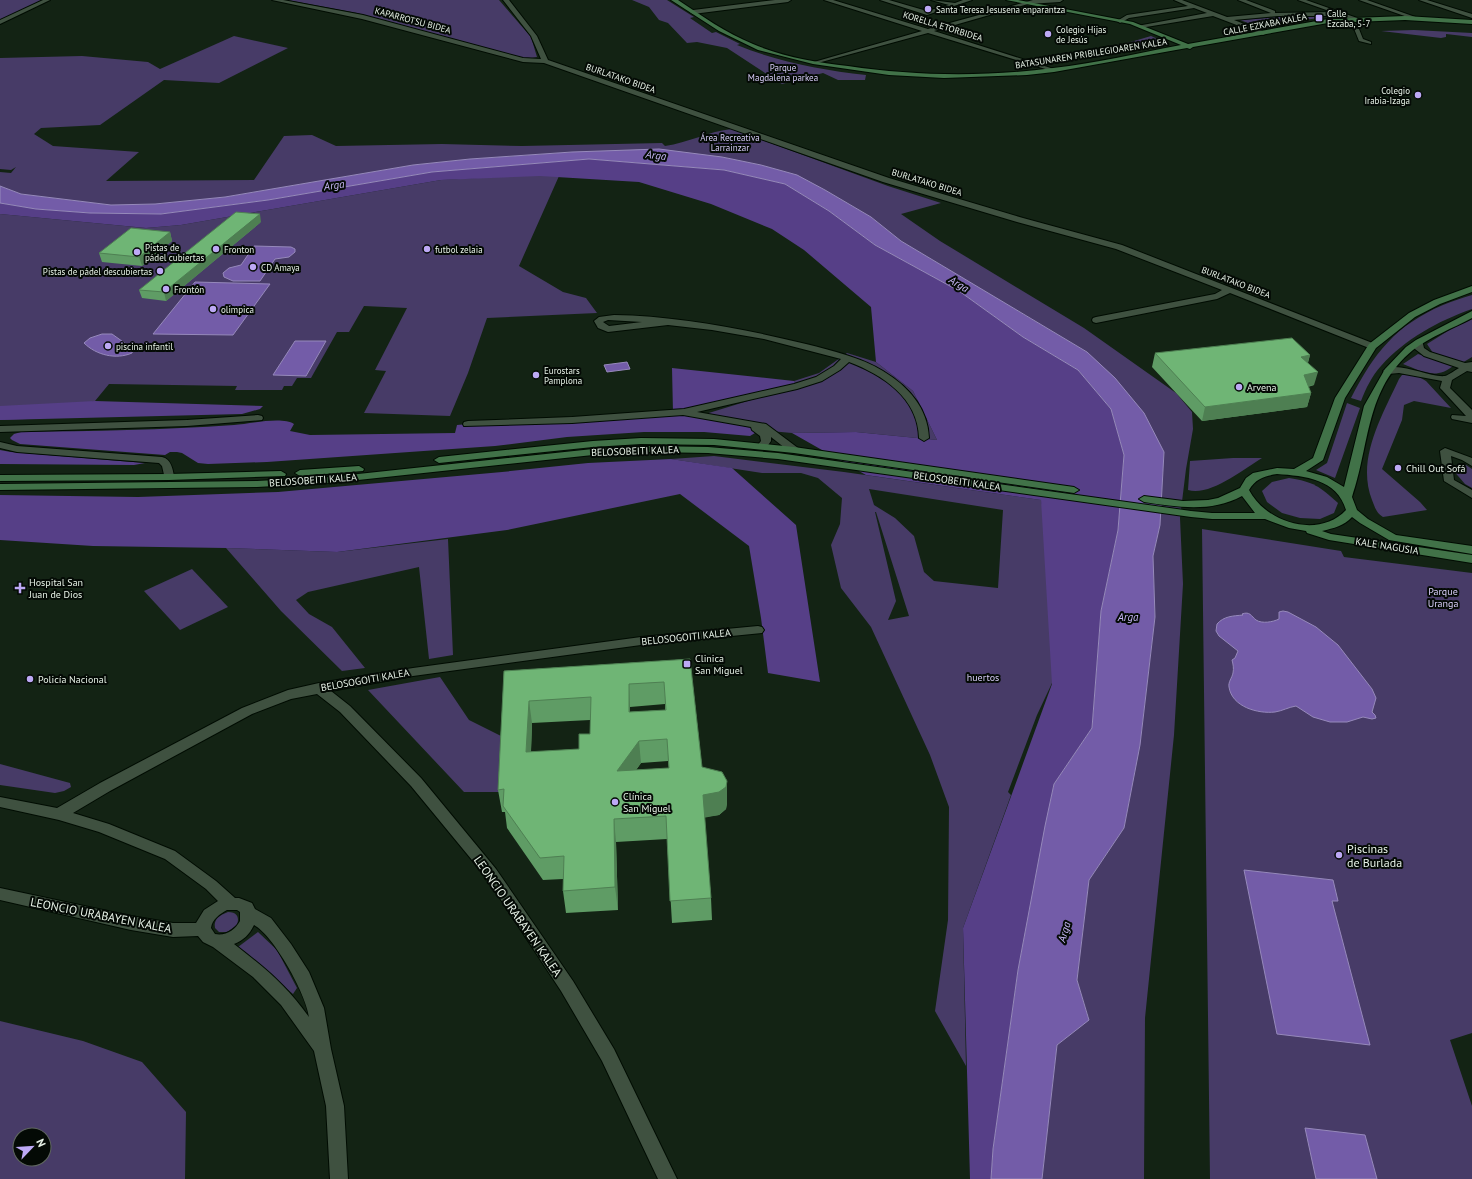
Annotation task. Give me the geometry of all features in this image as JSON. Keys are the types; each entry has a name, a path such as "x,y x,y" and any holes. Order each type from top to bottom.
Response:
{"main road":[{"name":"BATASUNAREN PRIBILEGIOAREN KALEA","path":"674,0 733,37 751,45 791,58 888,74 974,77 1015,75 1054,70 1190,47"},
{"path":"1009,0 1140,26 1190,47"},
{"name":"CALLE EZKABA KALEA","path":"1190,47 1328,21 1342,17 1357,20 1418,19 1472,22"},
{"path":"1297,472 1318,460 1340,398 1372,346 1412,315 1437,302 1472,289"},
{"path":"1347,496 1369,406 1388,371 1409,349 1419,342 1472,314"},
{"name":"BELOSOBEITI KALEA","path":"0,478 245,476 324,472 593,444 692,441 794,450 1212,516 1268,516"},
{"name":"BELOSOBEITI KALEA","path":"0,487 257,484 330,480 593,452 708,450 778,456 1185,505 1205,504 1225,500 1244,490"},
{"path":"1268,516 1258,510 1250,501 1244,490 1248,481 1259,474 1277,471 1297,472 1326,481 1338,488 1347,496 1351,504 1352,511 1342,522 1323,528 1302,528"},
{"name":"KALE NAGUSIA","path":"1352,511 1364,521 1393,538 1472,550"},
{"name":"KALE NAGUSIA","path":"1268,516 1329,537 1472,559"}],"street":[{"path":"0,22 47,0"},
{"name":"KAPARROTSU BIDEA","path":"275,0 363,17 524,60 545,61"},
{"path":"506,0 536,38 545,61"},
{"path":"693,12 788,0"},
{"name":"KORELLA ETORBIDEA","path":"826,0 1054,70"},
{"path":"884,0 927,13 958,5 969,0"},
{"path":"934,0 958,5"},
{"path":"816,63 1027,3 1060,0"},
{"path":"1177,0 1263,33"},
{"path":"1241,0 1278,14"},
{"path":"1300,0 1342,17 1355,25 1361,40 1369,43"},
{"path":"1362,0 1418,19"},
{"path":"1422,0 1472,16"},
{"path":"1120,21 1127,17 1195,7"},
{"path":"1140,26 1214,14"},
{"name":"CALLE EZKABA KALEA","path":"1225,19 1278,14 1342,17"},
{"name":"BURLATAKO BIDEA","path":"545,61 886,180 1020,220 1119,247 1372,346"},
{"path":"1096,320 1217,296 1230,290"},
{"path":"669,322 608,329 601,326 598,321 602,318 626,318 669,322 712,327 790,343 848,358 880,372 906,394 921,417 924,438"},
{"path":"1419,342 1420,349 1427,354 1470,366"},
{"name":"BELOSOBEITI KALEA","path":"468,424 572,420 684,412 797,386 819,379 837,368 848,358"},
{"path":"1388,371 1410,372 1434,378 1448,379 1470,366"},
{"path":"1448,379 1445,388 1472,416"},
{"name":"BELOSOBEITI KALEA","path":"684,412 696,418 756,428 764,434 766,438 766,441 762,446"},
{"name":"BELOSOBEITI KALEA","path":"684,412 762,426 794,450"},
{"path":"0,428 17,429 187,423 258,418"},
{"path":"1456,418 1472,420"},
{"path":"0,439 3,435 17,429"},
{"path":"0,445 17,449 154,459 165,462 169,477"},
{"path":"1472,463 1466,458 1445,451 1449,481 1472,495"},
{"name":"BELOSOGOITI KALEA","path":"60,814 247,711 288,695 318,688 414,672 642,641 758,630"},
{"name":"LEONCIO URABAYEN KALEA","path":"318,688 345,709 416,782 495,879 568,986 608,1055 668,1179"},
{"path":"0,802 60,814 104,828 170,855 211,885 231,904"},
{"name":"LEONCIO URABAYEN KALEA","path":"0,894 131,923 173,930 204,930"},
{"path":"250,914 248,924 239,934 227,940 208,938 204,930 205,921 211,913 222,906 231,904 244,906 250,914 265,923 285,949 303,977 316,1008 322,1049 335,1106 339,1179"},
{"path":"216,940 259,972 287,1000 322,1049"}],"green space":[{"path":"0,0 48,0 0,23"},
{"path":"287,0 499,0 531,37 537,57 527,59 357,13"},
{"name":"Parque Magdalena parkea","path":"632,0 667,0 694,17 690,18 712,33 716,32 740,44 737,45 784,61 833,71 866,75 865,80 838,80 823,73 782,84 727,48 697,42 687,43 668,23 659,20 649,7"},
{"path":"1293,16 1316,16 1318,18 1259,27 1240,20"},
{"path":"1414,30 1472,33 1472,37 1446,34 1446,37 1441,38 1381,31"},
{"name":"Área Recreativa Larrainzar","path":"234,36 288,48 219,83 164,80 100,125 41,128 34,134 53,146 139,152 106,181 254,180 284,136 312,135 336,146 442,144 522,146 662,143 665,146 715,132 732,129 888,186 941,203 901,214 940,241 1084,328 1176,393 1192,412 1193,429 1180,518 1183,584 1174,735 1145,1018 1144,1179 1042,1179 1057,1045 1089,1019 1077,980 1089,880 1124,828 1141,737 1155,617 1153,556 1160,525 1164,452 1087,352 901,241 871,217 825,190 796,175 761,165 722,157 572,152 470,159 413,165 225,197 155,204 111,205 21,194 0,186 0,172 11,173 16,167 11,170 0,169 0,58 82,56 148,62 160,69"},
{"path":"1151,36 1169,44 1108,55 1107,49"},
{"name":"CD Amaya","path":"516,176 559,176 519,266 563,292 586,298 597,313 487,318 468,373 450,416 364,413 386,371 375,370 407,308 364,306 349,332 337,332 311,378 297,378 292,386 284,386 282,390 235,390 237,386 109,384 95,401 28,419 0,420 0,214 146,228 181,225 441,180"},
{"path":"1472,295 1472,309 1447,319 1411,339 1390,356 1378,370 1365,391 1361,401 1351,398 1368,367 1399,331 1426,313"},
{"path":"1472,319 1472,357 1462,363 1433,353 1427,344 1451,329"},
{"path":"847,353 876,362 913,391 937,440 856,432 792,433 760,430 699,416 796,386 794,381 819,373"},
{"path":"1418,354 1454,365 1441,373 1435,374 1423,372 1403,364"},
{"path":"1414,374 1426,381 1451,408 1414,401 1404,405 1402,420 1382,469 1427,510 1383,517 1379,514 1375,507 1368,485 1367,469 1369,453 1373,438 1385,408 1399,379 1402,375"},
{"path":"1347,403 1360,408 1335,478 1316,470 1327,463"},
{"name":"huertos","path":"714,456 844,472 1041,500 1065,619 1052,683 1037,715 1008,792 1011,795 963,928 966,1066 935,1011 948,920 949,807 930,755 871,627 841,588 831,545 840,524 842,498 818,478 801,473 762,473 671,459","holes":["869,489 1003,510 998,588 934,581 924,572 914,536 895,518 874,505","876,512 909,616 888,620 896,601"]},
{"path":"1233,458 1262,458 1216,486 1206,490 1188,490 1190,461"},
{"path":"1458,464 1466,465 1472,469 1472,488 1465,484 1452,469"},
{"path":"1289,478 1305,481 1326,492 1338,503 1334,513 1320,519 1300,518 1282,513 1267,502 1262,491 1272,482"},
{"name":"Piscinas de Burlada","path":"1202,529 1341,551 1344,557 1472,573 1472,1033 1450,1040 1472,1106 1472,1179 1210,1179"},
{"path":"448,539 453,655 429,659 419,567 308,592 296,600 309,614 332,627 365,668 342,671 281,611 226,548 337,552"},
{"path":"192,569 228,607 180,630 144,591"},
{"path":"440,677 469,720 505,738 503,792 464,792 368,690"},
{"path":"0,764 70,783 71,787 64,791 55,793 0,785"},
{"path":"228,912 237,915 237,925 227,932 219,932 215,928 215,922 220,916"},
{"path":"258,932 277,950 297,988 293,994 238,947"},
{"path":"0,1021 83,1041 142,1062 186,1112 185,1179 0,1179"}],"shaded area":[{"path":"589,159 724,170 785,184 829,211 875,245 959,291 1023,337 1078,370 1111,409 1124,455 1118,530 1101,611 1092,728 1054,784 1018,970 993,1149 991,1179 970,1179 963,928 1052,684 1041,500 866,475 792,433 856,432 937,440 913,391 876,362 871,307 804,250 772,229 711,204 639,182 540,176 441,180 181,225 146,228 0,214 0,203 36,209 90,213 161,214 268,200 432,172"},
{"path":"672,368 794,381 797,386 685,412 760,430 750,436 704,432 644,432 567,437 495,446 267,462 208,464 198,463 182,453 177,452 170,452 165,455 20,444 10,438 14,434 21,432 181,428 234,425 265,421 289,422 294,424 290,431 310,435 455,433 457,425 673,413"},
{"path":"95,401 263,406 260,409 242,414 0,420 0,406"},
{"path":"0,450 145,463 134,465 0,464"},
{"path":"671,459 732,468 796,525 820,682 768,673 761,618 749,546 680,494 507,530 337,552 226,548 93,546 0,540 0,495 138,497 278,492 588,463"}],"water":[{"name":"Arga","path":"659,149 722,157 761,165 797,175 871,217 901,241 1087,352 1115,378 1144,413 1164,452 1160,525 1153,556 1155,617 1140,745 1124,828 1089,880 1077,980 1089,1020 1057,1045 1042,1179 991,1179 993,1149 1018,970 1045,826 1054,784 1092,728 1101,611 1118,530 1124,455 1111,409 1078,370 1023,337 959,291 875,245 829,211 785,184 724,170 589,159 432,172 268,200 161,214 90,213 36,209 0,203 0,186 21,194 111,205 155,204 225,197 413,165 470,159 572,152"},
{"path":"254,246 291,247 295,249 295,252 289,257 275,259 260,281 233,281 224,277 223,273 229,268 241,265"},
{"name":"olimpica","path":"195,282 270,284 233,335 153,334"},
{"name":"piscina infantil","path":"102,334 112,334 133,349 132,353 119,356 106,355 94,351 84,343 90,338"},
{"path":"295,341 326,341 306,376 273,375"},
{"path":"627,362 630,369 607,372 604,365"},
{"path":"1279,612 1288,612 1316,627 1338,645 1372,689 1376,698 1372,712 1376,718 1372,719 1363,717 1347,722 1330,722 1313,717 1296,706 1275,712 1261,712 1247,708 1235,700 1231,694 1229,685 1233,671 1232,660 1235,658 1238,651 1219,636 1216,631 1217,624 1226,618 1247,613 1258,621 1271,622 1279,619"},
{"path":"1244,870 1333,880 1338,901 1332,901 1370,1045 1277,1034"},
{"path":"1305,1128 1365,1135 1377,1179 1316,1179"}],"building":[{"path":"236,212 260,214 164,292 139,290"},
{"path":"131,228 170,232 139,257 99,253"},
{"name":"Arvena","path":"1292,338 1310,355 1301,357 1318,372 1304,375 1311,393 1205,407 1155,353"},
{"name":"Clínica San Miguel","path":"690,659 702,767 722,772 727,781 726,787 719,792 703,795 711,898 670,901 666,816 614,819 615,887 563,891 564,856 540,858 503,806 504,789 498,790 504,671","holes":["664,682 666,710 629,712 629,684","591,697 590,734 579,734 579,749 526,752 529,701","667,739 669,768 617,771 639,741"]}],"place":[{"name":"Santa Teresa Jesusena enparantza","path":"928,9"},
{"name":"Calle Ezcaba, 5-7","path":"1319,18"},
{"name":"Colegio Hijas de Jesús","path":"1048,34"},
{"name":"Colegio Irabia-Izaga","path":"1418,95"},
{"name":"Fronton","path":"216,249"},
{"name":"futbol zelaia","path":"427,249"},
{"name":"Pistas de pádel cubiertas","path":"137,252"},
{"name":"CD Amaya","path":"253,267"},
{"name":"Pistas de pádel descubiertas","path":"160,271"},
{"name":"Frontón","path":"166,289"},
{"name":"olimpica","path":"213,309"},
{"name":"piscina infantil","path":"108,346"},
{"name":"Eurostars Pamplona","path":"536,375"},
{"name":"Arvena","path":"1239,387"},
{"name":"Chill Out Sofá","path":"1398,468"},
{"name":"Hospital San Juan de Dios","path":"20,588"},
{"name":"Clinica San Miguel","path":"687,664"},
{"name":"Policía Nacional","path":"30,679"},
{"name":"Clínica San Miguel","path":"615,802"},
{"name":"Piscinas de Burlada","path":"1339,855"}],"park label":[{"name":"Parque Uranga","path":"1443,596"}]}
